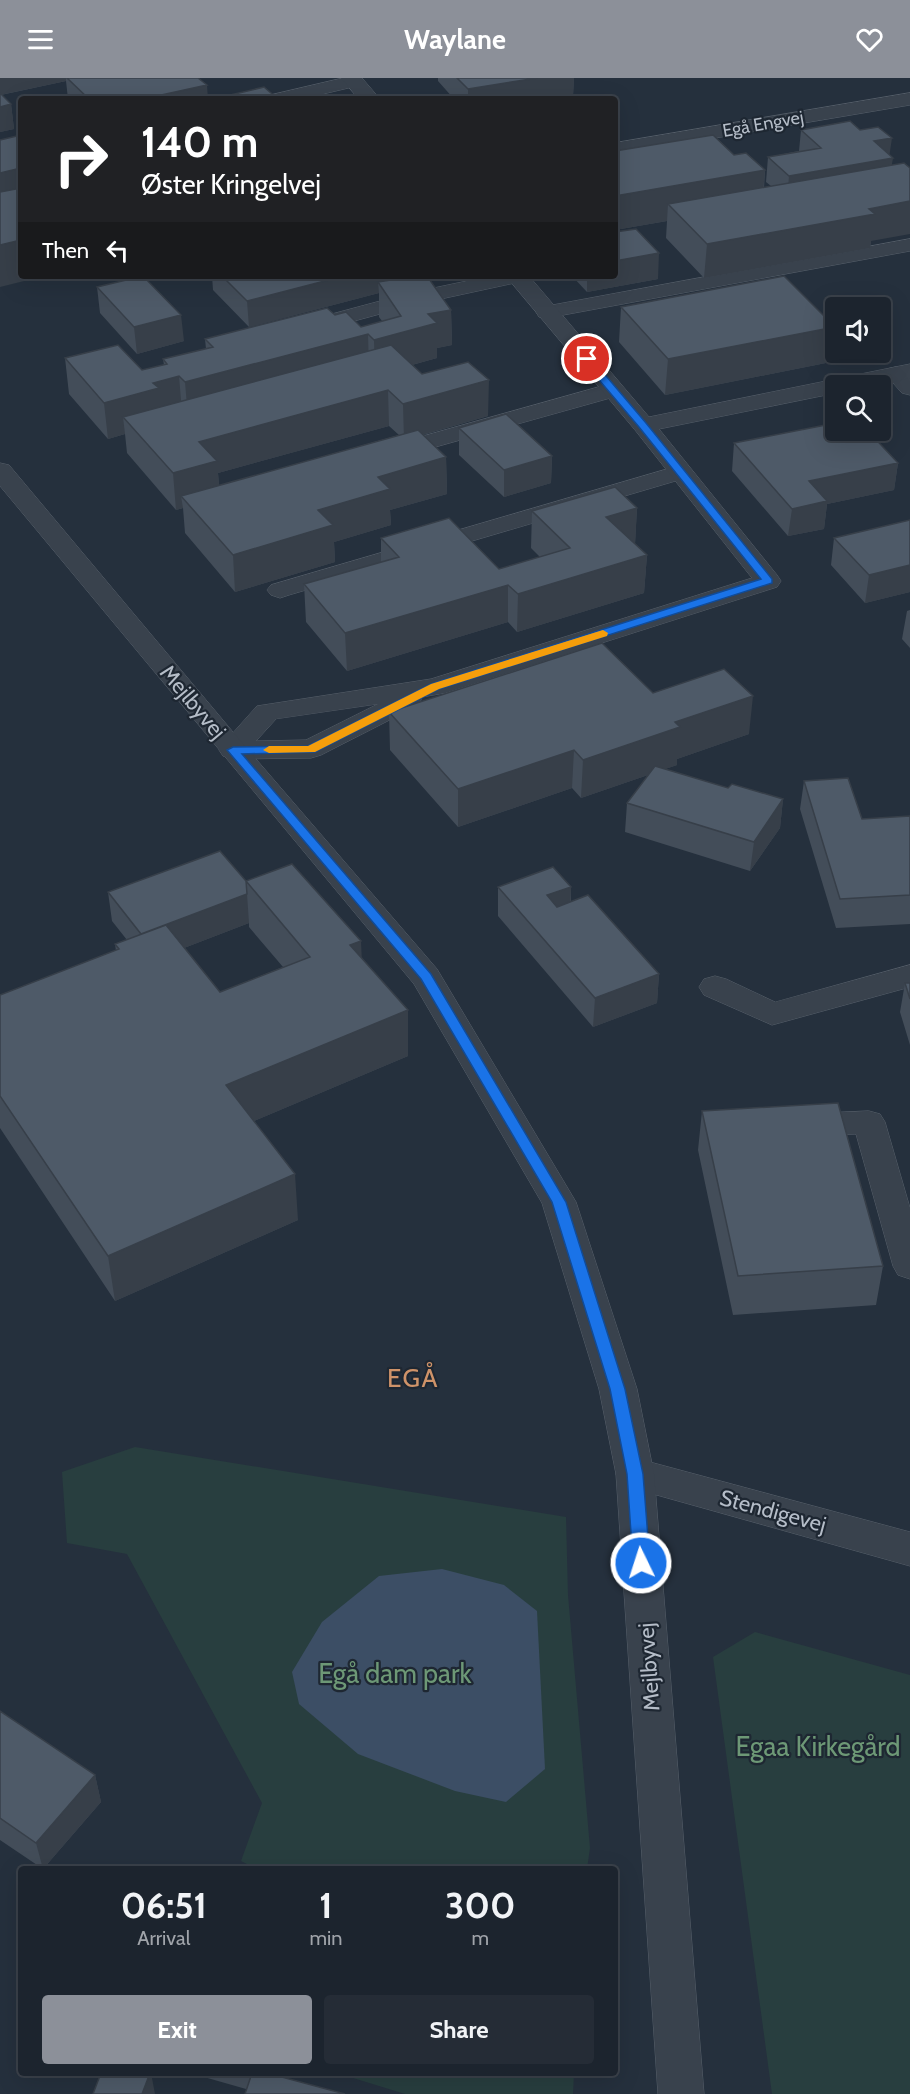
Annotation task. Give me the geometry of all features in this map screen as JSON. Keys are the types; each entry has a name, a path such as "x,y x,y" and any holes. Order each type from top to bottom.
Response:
{"street":[{"path":"352,80 367,96"},
{"name":"Egå Engvej","path":"618,148 910,99"},
{"path":"233,750 310,749 435,687 768,581 643,425 520,279"},
{"path":"643,425 825,388"},
{"name":"Mejlbyvej","path":"0,470 426,977 559,1202 618,1389 635,1474 681,2094"},
{"path":"233,750 267,712 435,687"},
{"path":"715,987 772,1014 910,976"},
{"name":"Stendigevej","path":"635,1474 910,1549"}],"lane":[{"path":"290,96 352,80"},
{"path":"547,312 910,245"},
{"path":"296,331 410,299 503,279"},
{"path":"373,458 613,390"},
{"path":"280,590 681,472"},
{"path":"771,1127 869,1122 910,1266"}],"green space":[{"name":"Egå dam park","path":"135,1447 566,1517 568,1595 590,1848 587,1866 251,1866 241,1861 262,1803 127,1554 67,1543 62,1472"},
{"name":"Egaa Kirkegård","path":"755,1632 910,1675 910,2094 772,2094 713,1657"},
{"path":"347,2076 574,2076 573,2094 405,2094"}],"water":[{"path":"442,1569 504,1585 537,1611 545,1769 506,1802 455,1791 358,1754 299,1704 292,1672 322,1622 379,1576"}],"building":[{"path":"67,78 198,78 207,85 157,96 86,96"},
{"path":"457,78 537,78 468,89"},
{"path":"264,87 274,96 226,96"},
{"path":"0,93 11,104 0,107"},
{"path":"850,121 860,130 878,127 892,138 874,141 893,158 789,176 768,157 821,148 801,130"},
{"path":"713,135 734,155 746,153 765,170 618,195 618,151"},
{"path":"18,136 18,169 0,173 0,140"},
{"path":"904,163 910,168 910,201 869,209 875,214 707,244 668,204"},
{"path":"18,189 18,241 0,245 0,192"},
{"path":"636,229 659,253 618,260 618,232"},
{"path":"784,276 825,317 825,329 668,359 621,307"},
{"path":"130,279 146,279 181,315 134,327 97,287"},
{"path":"225,279 332,279 247,301"},
{"path":"397,279 429,279 451,310 428,314 437,323 374,340 368,334 185,382 179,376 153,383 159,388 104,403 65,358 118,345 142,370 167,364 163,359 213,347 205,339 327,308 335,315 346,312 361,327 401,316 378,282"},
{"path":"391,345 422,374 468,362 489,380 403,404 388,390 199,442 217,461 173,473 123,417"},
{"path":"506,414 552,456 504,470 459,428"},
{"path":"825,425 825,441 877,441 898,463 809,481 827,501 792,509 734,443"},
{"path":"418,430 446,457 378,477 390,489 318,510 333,525 233,555 181,496"},
{"path":"615,487 637,508 606,517 647,555 518,594 508,585 345,633 304,584 399,557 381,538 449,518 499,569 570,548 532,511"},
{"path":"910,520 910,565 869,575 834,538"},
{"path":"602,643 653,693 724,669 753,696 675,722 680,727 583,760 574,750 458,789 389,712"},
{"path":"655,766 728,788 732,784 783,799 754,842 627,803"},
{"path":"848,778 862,819 910,816 910,895 840,899 804,781"},
{"path":"220,851 246,881 247,894 141,934 108,892"},
{"path":"292,864 361,941 350,945 408,1010 226,1085 295,1174 108,1256 0,1096 0,995 119,949 115,944 166,925 220,992 310,957 246,881"},
{"path":"553,867 571,887 547,895 557,907 588,895 659,974 595,998 498,887"},
{"path":"905,983 910,983 910,999"},
{"path":"838,1103 883,1266 738,1276 702,1111"},
{"path":"0,1711 95,1775 36,1843 0,1818"},
{"path":"100,2076 149,2076 142,2094 93,2094"},
{"path":"251,2076 278,2076 345,2094 245,2094"}],"slow traffic":[{"path":"269,750 310,749 435,687 603,633"}],"district":[{"name":"EGÅ","path":"413,1378"}],"route":[{"path":"587,359 768,581 435,687 310,749 233,750 426,977 559,1202 618,1389 635,1474 641,1563"}]}
